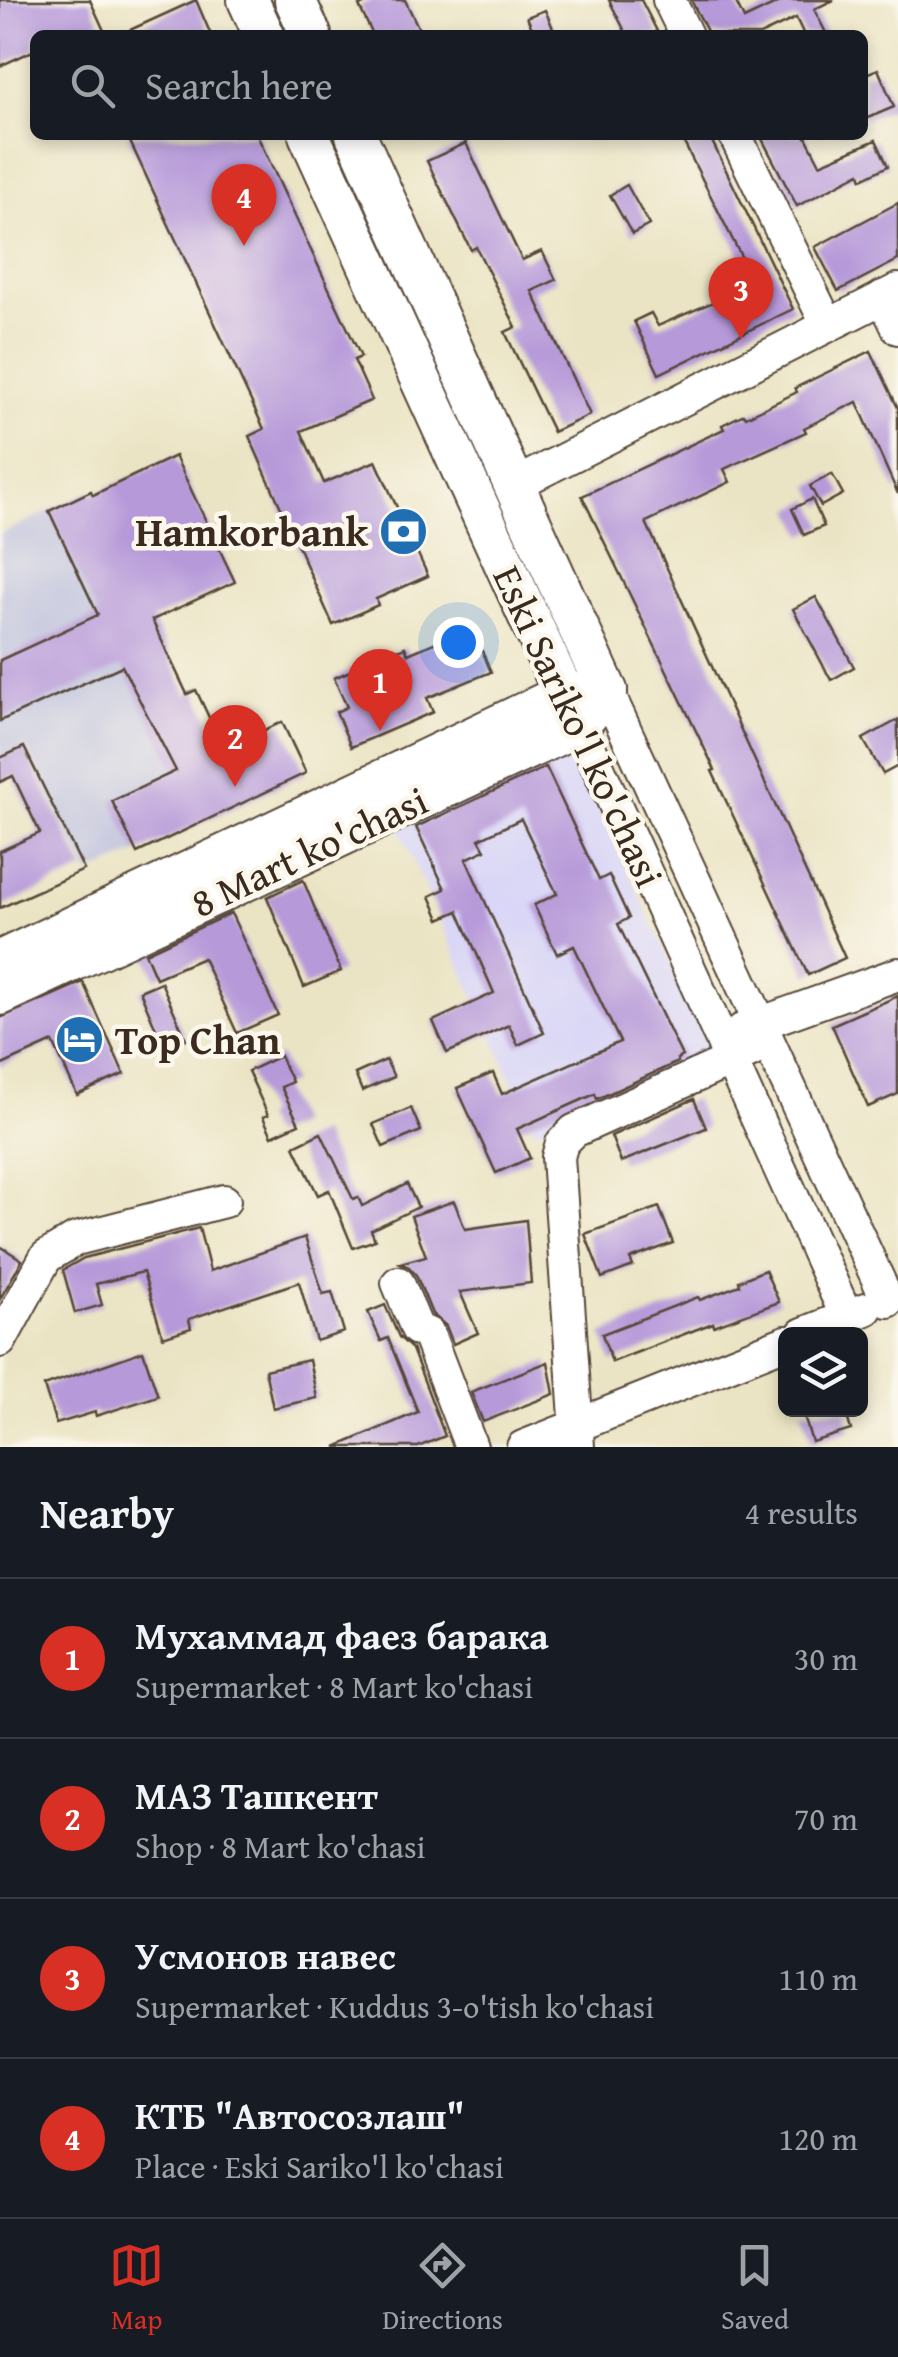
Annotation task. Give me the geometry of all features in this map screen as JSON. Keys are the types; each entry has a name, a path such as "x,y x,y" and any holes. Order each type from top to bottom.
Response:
{"main road":[{"name":"Eski Sariko'l ko'chasi","path":"311,140 571,710"},
{"name":"Eski Sariko'l ko'chasi","path":"358,140 606,691"},
{"path":"571,710 606,691"},
{"name":"8 Mart ko'chasi","path":"0,961 571,710"},
{"name":"8 Mart ko'chasi","path":"0,995 571,710"}],"street":[{"path":"670,0 684,30"},
{"path":"256,19 301,10"},
{"path":"737,140 827,324"},
{"path":"512,486 890,294 898,328"},
{"name":"Eski Sariko'l ko'chasi","path":"606,691 764,1034 893,1299"},
{"name":"Eski Sariko'l ko'chasi","path":"571,710 847,1317"},
{"path":"577,1436 558,1157 562,1143 574,1131 725,1048 898,974"},
{"path":"0,1341 46,1256 57,1248 76,1239 224,1201"},
{"path":"398,1283 417,1329 428,1334 440,1360 471,1447"},
{"path":"821,1327 893,1299"},
{"path":"523,1447 577,1436 778,1346"}],"shaded area":[{"path":"49,511 176,771 113,801 137,853 89,874 25,745 0,757 0,534"},
{"path":"568,742 712,1052 535,1131 395,820"}],"building":[{"path":"0,0 90,0 104,30 30,30 30,52 0,66"},
{"path":"196,0 209,30 130,30"},
{"path":"372,0 405,0 420,30 371,30 359,6"},
{"path":"609,0 641,0 656,30 624,30"},
{"path":"691,0 735,0 744,19 784,0 834,0 814,9 824,30 802,30 796,18 771,30 706,30"},
{"path":"545,10 554,30 533,30 527,17"},
{"path":"878,69 894,107 868,118 868,73"},
{"path":"129,140 259,140 361,357 354,360 372,400 301,431 324,483 376,461 428,576 376,599 378,605 333,625 249,436 264,429"},
{"path":"683,140 711,140 793,309 659,374 634,321 651,313 658,326 755,284"},
{"path":"763,140 808,140 820,164 876,140 888,166 862,179 860,173 797,206"},
{"path":"466,143 522,260 542,251 556,280 532,291 590,415 553,432 505,332 516,327 476,247 471,250 427,161"},
{"path":"627,185 649,225 632,234 610,195"},
{"path":"898,203 898,260 838,291 815,247"},
{"path":"871,351 898,408 898,494 857,402 804,428 806,432 724,469 730,482 646,522 845,958 808,975 712,771 715,770 582,496 724,429 722,425 797,392 795,388"},
{"path":"175,456 235,582 152,620 187,694 196,690 224,749 282,722 306,773 137,853 112,801 176,771 122,666 0,721 0,660 98,615 49,511"},
{"path":"832,474 843,494 821,506 810,486"},
{"path":"812,499 824,526 804,535 792,509"},
{"path":"816,597 854,667 831,680 793,609"},
{"path":"472,627 491,672 427,698 433,712 351,747 336,712 347,707 334,678 405,647 408,654"},
{"path":"898,720 898,766 883,774 863,739"},
{"path":"24,747 84,870 0,908 0,851 40,833 13,776 0,782 0,758"},
{"path":"546,767 599,880 609,875 629,918 618,924 682,1056 678,1062 597,1099 595,1094 517,1129 530,1158 496,1173 457,1088 493,1073 502,1094 620,1042 574,946 557,954 534,905 557,894 521,819 479,839 485,850 466,859 544,1033 518,1045 509,1025 447,1053 433,1021 494,993 458,911 440,919 430,896 445,889 416,827"},
{"path":"303,880 341,971 304,987 267,897"},
{"path":"231,913 278,1015 237,1033 203,958 156,978 145,953"},
{"path":"83,982 124,1074 77,1095 53,1042 0,1066 0,1018"},
{"path":"161,982 186,1039 164,1048 140,991"},
{"path":"898,996 898,1094 868,1107 832,1025"},
{"path":"280,1056 292,1082 281,1087 299,1124 272,1136 263,1117 268,1115 248,1071"},
{"path":"386,1060 394,1077 362,1091 355,1074"},
{"path":"694,1099 706,1128 621,1162 611,1136"},
{"path":"411,1108 421,1131 383,1147 373,1124"},
{"path":"321,1133 353,1199 358,1197 362,1206 407,1184 418,1207 371,1230 375,1240 353,1248 329,1190 318,1195 294,1146"},
{"path":"454,1201 465,1229 526,1220 531,1283 460,1292 478,1333 453,1344 446,1326 432,1314 416,1275 400,1263 426,1256 411,1216"},
{"path":"659,1207 673,1243 630,1259 633,1266 602,1278 585,1234"},
{"path":"199,1228 210,1271 305,1237 323,1294 332,1292 344,1332 316,1341 299,1282 189,1319 191,1328 163,1337 143,1272 96,1284 102,1305 75,1313 63,1270 84,1258"},
{"path":"0,1246 22,1260 0,1299"},
{"path":"765,1270 779,1302 612,1362 602,1334 740,1285 739,1281"},
{"path":"385,1305 399,1337 412,1349 445,1436 418,1447 336,1447 418,1412 388,1338 381,1341 368,1312"},
{"path":"143,1351 158,1396 56,1424 44,1386"},
{"path":"309,1360 317,1398 273,1408 265,1370"},
{"path":"548,1362 554,1394 483,1422 471,1392"},
{"path":"804,1417 847,1417 851,1430 812,1442"}],"place":[{"name":"КТБ \"Автосозлаш\"","path":"244,246"},
{"name":"Усмонов навес","path":"741,339"},
{"name":"Hamkorbank","path":"403,531"},
{"name":"Мухаммад фаез барака","path":"380,731"},
{"name":"МАЗ Ташкент","path":"235,787"},
{"name":"Top Chan","path":"80,1039"}]}
